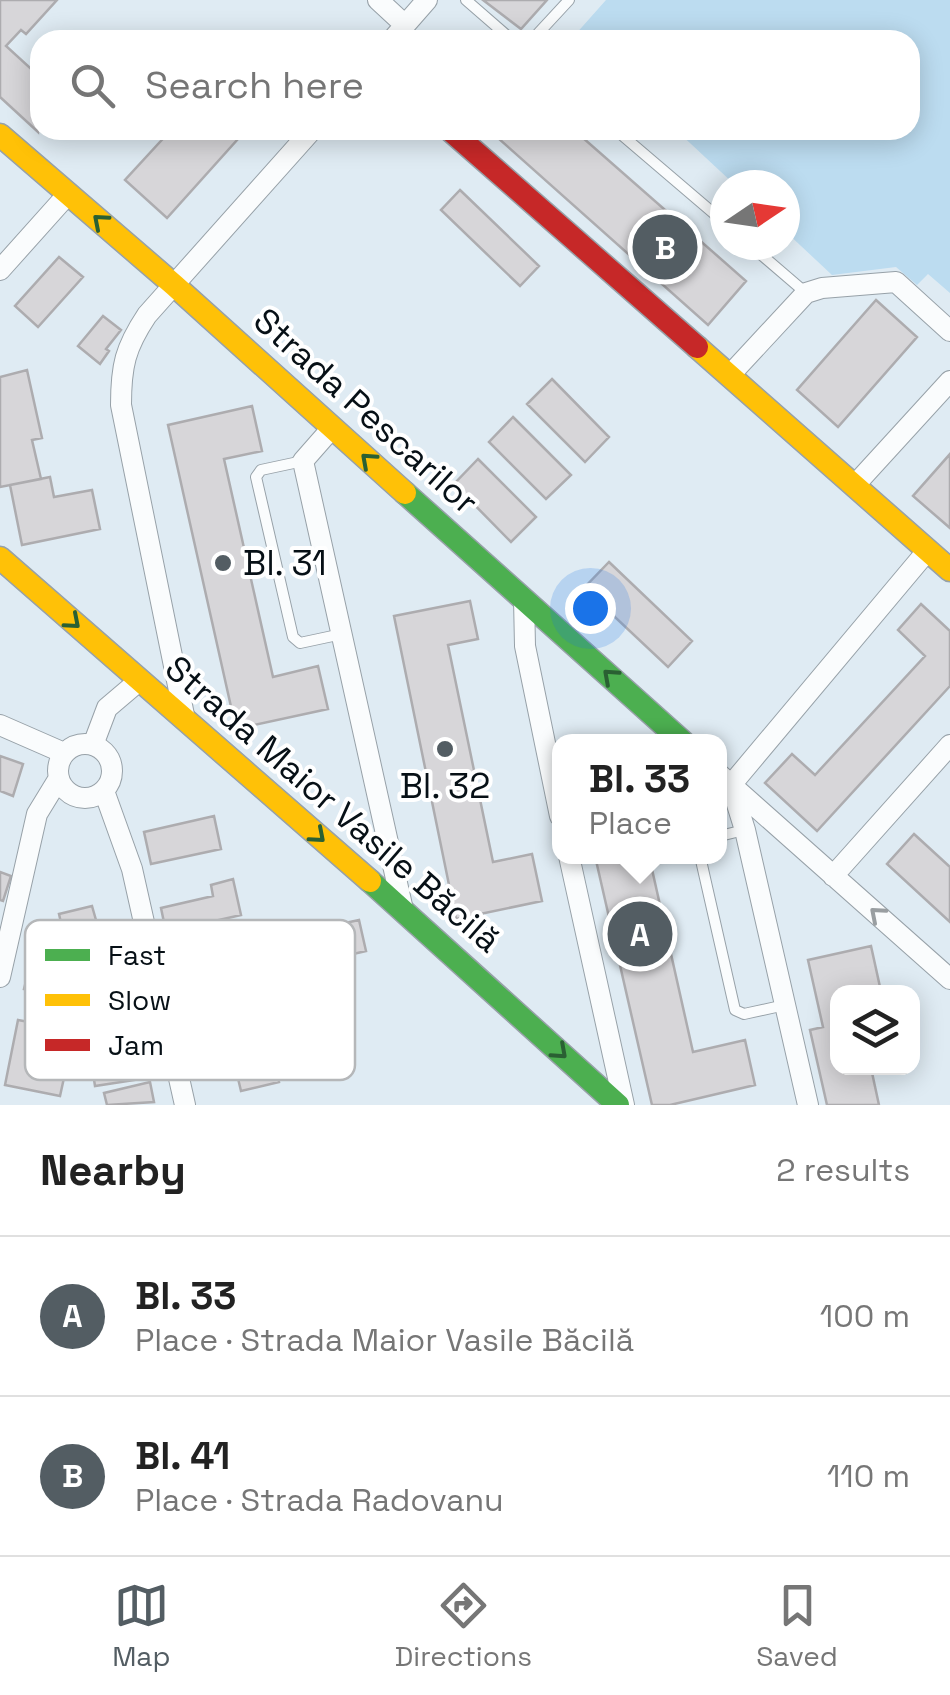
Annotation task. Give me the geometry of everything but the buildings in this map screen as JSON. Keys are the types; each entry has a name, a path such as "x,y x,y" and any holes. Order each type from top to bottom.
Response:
{"street":[{"path":"378,0 397,30"},
{"path":"400,30 427,0"},
{"name":"Strada Pescarilor","path":"0,135 174,285 674,734"},
{"path":"185,720 121,405 121,370 130,342 174,285 303,140"},
{"path":"461,140 950,570"},
{"path":"0,270 68,194"},
{"path":"729,376 806,293 822,288 896,282 950,331"},
{"path":"854,486 950,381"},
{"path":"332,428 303,462 403,910"},
{"path":"727,779 928,550"},
{"name":"Strada Maior Vasile Băcilă","path":"0,558 621,1105"},
{"path":"524,598 524,646 552,778"},
{"path":"92,745 108,708 140,680"},
{"path":"0,725 64,754"},
{"path":"77,745 92,745 108,756 112,764 110,783 104,791 78,798 62,787 58,769 64,754 77,745"},
{"path":"833,876 950,745"},
{"path":"0,978 37,814 58,778"},
{"path":"727,781 950,979"},
{"path":"727,783 745,830 808,1105"},
{"path":"104,791 132,869 143,920"},
{"path":"571,864 621,1105"},
{"path":"179,1080 185,1105"}],"lane":[{"path":"466,0 500,30"},
{"path":"541,30 569,0"},
{"path":"628,140 710,210"},
{"path":"768,260 806,293"},
{"path":"303,462 261,470 256,477 293,636 300,642 342,634"},
{"path":"727,834 745,830"},
{"path":"702,864 736,1010 744,1014 785,1005"}],"shaded area":[{"path":"606,0 950,0 950,293 928,274 917,285 896,267 832,275 800,245 800,170 719,170 687,140 920,140 920,30 579,30"}],"traffic: fast":[{"path":"405,493 674,734"},
{"path":"370,881 618,1105"}],"traffic: slow":[{"path":"0,135 405,493"},
{"path":"697,347 950,570"},
{"path":"0,558 370,881"}],"traffic: jam":[{"path":"461,140 697,347"}],"place":[{"name":"Bl. 41","path":"665,247"},
{"name":"Bl. 31","path":"223,563"},
{"name":"Bl. 32","path":"445,749"},
{"name":"Bl. 33","path":"640,934"}]}
